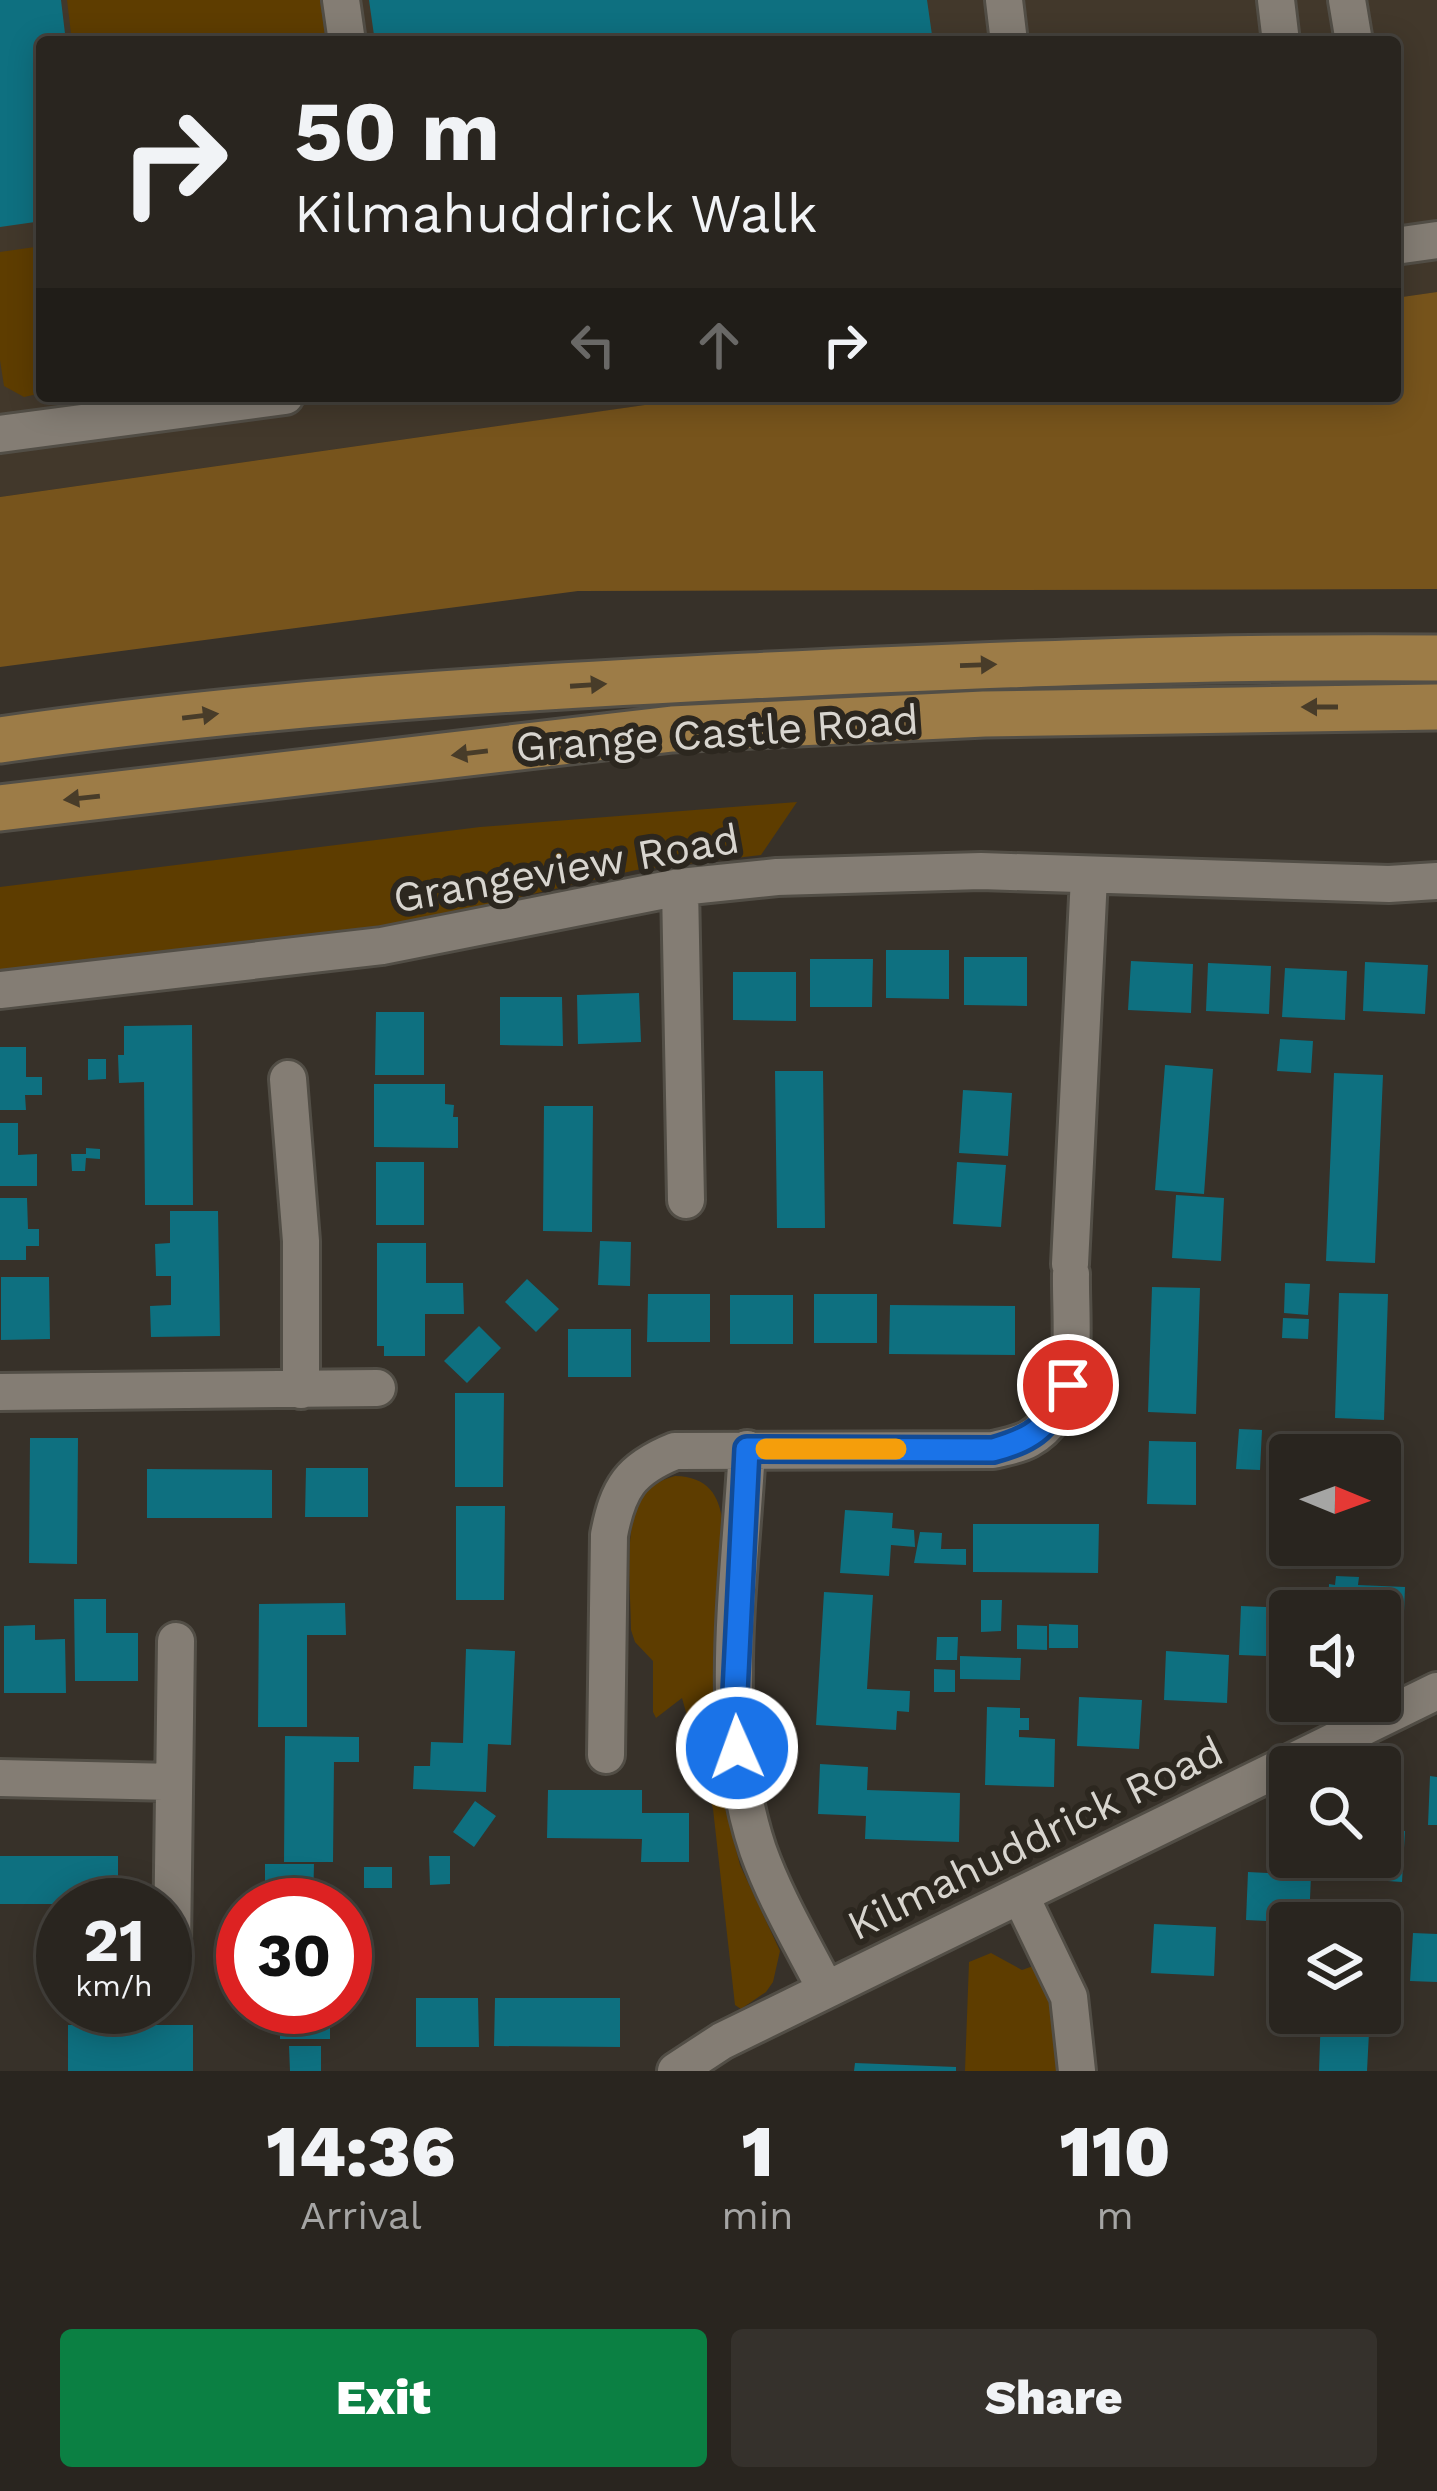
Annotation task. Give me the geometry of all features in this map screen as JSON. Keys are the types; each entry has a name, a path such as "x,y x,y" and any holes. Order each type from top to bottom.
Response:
{"main road":[{"name":"Grange Castle Road","path":"0,740 314,703 672,680 1274,656 1437,658"},
{"name":"Grange Castle Road","path":"0,808 672,729 984,714 1437,707"}],"street":[{"path":"341,0 345,36"},
{"path":"1004,0 1009,36"},
{"path":"1276,0 1280,36"},
{"path":"1347,0 1353,36"},
{"path":"1401,246 1437,240"},
{"path":"0,434 141,406 199,402"},
{"name":"Grangeview Road","path":"0,989 382,946 680,886 877,872 981,871 1389,884 1437,880"},
{"path":"606,1755 609,1535 616,1499 643,1464 675,1451 993,1450 1028,1440 1049,1423 1068,1385 1090,877"},
{"path":"680,886 686,1200"},
{"path":"288,1079 301,1241 302,1390"},
{"path":"0,1392 377,1388"},
{"path":"747,1449 734,1713 740,1781 759,1852 826,1990"},
{"path":"173,1878 176,1641"},
{"name":"Kilmahuddrick Road","path":"676,2071 722,2041 1437,1691"},
{"path":"0,1778 174,1782"},
{"path":"1020,1895 1069,1997 1077,2071"}],"shaded area":[{"path":"0,0 1437,0 1437,292 1401,297 1401,36 36,36 36,402 667,402 0,497"},
{"path":"67,0 320,0 325,36 71,36"},
{"path":"36,247 36,394 24,397 4,386 0,252"},
{"path":"1437,292 1437,589 578,591 0,667 0,497 666,402 1401,402 1401,297"},
{"path":"797,802 761,855 636,870 387,928 0,970 0,887 480,827"},
{"path":"675,1476 704,1484 721,1513 716,1694 723,1799 740,1865 780,1951 773,1982 741,2009 735,2005 713,1809 682,1698 656,1718 653,1661 635,1642 631,1630 634,1516 649,1489"},
{"path":"991,1953 1022,1970 1036,1965 1058,2029 1057,2071 965,2071 969,1962"}],"building":[{"path":"0,0 61,0 65,36 36,36 36,222 0,227"},
{"path":"369,0 927,0 932,36 374,36"},
{"path":"886,950 949,950 949,999 886,998"},
{"path":"964,957 1027,957 1027,1006 964,1005"},
{"path":"810,959 873,959 872,1007 810,1007"},
{"path":"1131,961 1193,964 1191,1013 1128,1010"},
{"path":"1365,962 1428,965 1425,1014 1363,1011"},
{"path":"1208,963 1271,966 1269,1014 1206,1011"},
{"path":"1285,968 1347,971 1345,1020 1282,1017"},
{"path":"733,972 796,972 796,1021 733,1020"},
{"path":"639,993 641,1042 578,1044 577,995"},
{"path":"500,997 562,997 563,1046 500,1045"},
{"path":"376,1012 424,1012 424,1075 375,1075"},
{"path":"192,1025 193,1205 145,1205 144,1082 119,1083 124,1026"},
{"path":"1280,1039 1313,1041 1311,1073 1277,1071"},
{"path":"0,1047 26,1047 26,1077 42,1077 42,1095 25,1095 26,1110 0,1110"},
{"path":"88,1059 106,1059 106,1079 88,1080"},
{"path":"1165,1065 1213,1069 1204,1194 1155,1190"},
{"path":"775,1071 823,1071 825,1228 777,1228"},
{"path":"1334,1073 1383,1075 1375,1263 1326,1261"},
{"path":"374,1084 445,1084 445,1104 454,1105 453,1117 458,1117 458,1148 374,1147"},
{"path":"963,1090 1012,1093 1008,1156 959,1153"},
{"path":"544,1106 593,1106 592,1232 543,1231"},
{"path":"0,1123 18,1123 18,1155 37,1154 37,1186 0,1186"},
{"path":"86,1148 100,1149 100,1159 86,1158 85,1171 72,1171 71,1154 86,1154"},
{"path":"376,1162 424,1162 424,1225 376,1225"},
{"path":"957,1162 1006,1165 1001,1227 953,1224"},
{"path":"1176,1195 1224,1198 1221,1261 1172,1258"},
{"path":"0,1198 27,1198 28,1229 39,1229 39,1246 26,1246 26,1260 0,1260"},
{"path":"170,1211 218,1211 220,1336 151,1337 150,1306 171,1305 171,1276 156,1276 155,1244 170,1243"},
{"path":"600,1241 631,1242 630,1286 598,1285"},
{"path":"377,1243 426,1243 426,1283 463,1283 464,1314 425,1314 425,1356 384,1356 384,1346 377,1346"},
{"path":"1,1277 49,1277 50,1339 1,1340"},
{"path":"527,1279 559,1309 536,1332 505,1302"},
{"path":"1285,1283 1310,1284 1308,1315 1284,1313"},
{"path":"1152,1287 1200,1288 1196,1414 1148,1412"},
{"path":"1339,1293 1388,1294 1384,1420 1335,1418"},
{"path":"648,1294 710,1294 710,1342 647,1342"},
{"path":"814,1294 877,1294 877,1343 814,1343"},
{"path":"730,1295 793,1295 793,1344 730,1344"},
{"path":"890,1305 1015,1306 1015,1355 889,1354"},
{"path":"1283,1318 1309,1319 1308,1339 1282,1338"},
{"path":"479,1326 501,1348 467,1383 444,1361"},
{"path":"568,1329 631,1329 631,1377 568,1377"},
{"path":"455,1393 504,1393 503,1487 455,1487"},
{"path":"1239,1429 1262,1430 1260,1470 1236,1469"},
{"path":"30,1438 78,1438 77,1564 29,1563"},
{"path":"1149,1441 1196,1442 1196,1505 1147,1504"},
{"path":"306,1468 368,1468 368,1517 305,1517"},
{"path":"147,1469 272,1470 272,1518 147,1518"},
{"path":"456,1506 505,1506 504,1600 456,1600"},
{"path":"845,1510 893,1513 892,1528 914,1530 915,1547 891,1545 889,1576 840,1573"},
{"path":"973,1524 1099,1524 1098,1573 973,1572"},
{"path":"920,1532 942,1533 941,1549 966,1549 966,1565 914,1563"},
{"path":"1336,1576 1359,1577 1358,1585 1405,1587 1403,1636 1401,1590 1329,1590 1329,1584 1335,1585"},
{"path":"824,1592 873,1595 867,1689 910,1691 909,1712 897,1711 896,1730 816,1725"},
{"path":"74,1599 106,1599 106,1633 138,1633 138,1681 75,1681"},
{"path":"981,1600 1002,1600 1001,1631 981,1632"},
{"path":"345,1603 346,1635 307,1635 307,1727 258,1727 259,1604"},
{"path":"1241,1606 1269,1607 1269,1656 1239,1655"},
{"path":"1049,1624 1078,1625 1078,1648 1049,1648"},
{"path":"35,1625 35,1640 65,1639 66,1693 4,1693 4,1626"},
{"path":"1017,1625 1047,1626 1047,1650 1017,1649"},
{"path":"937,1637 958,1637 957,1660 936,1660"},
{"path":"466,1649 515,1651 511,1745 488,1744 486,1792 413,1789 414,1766 430,1766 431,1742 463,1743"},
{"path":"1166,1651 1229,1655 1227,1703 1164,1700"},
{"path":"960,1656 1021,1658 1020,1680 960,1679"},
{"path":"934,1669 955,1670 955,1692 934,1692"},
{"path":"1079,1697 1142,1700 1139,1749 1077,1746"},
{"path":"987,1707 1020,1708 1020,1718 1029,1718 1029,1730 1019,1730 1019,1737 1055,1739 1054,1787 985,1785"},
{"path":"285,1736 359,1737 359,1762 334,1762 333,1862 284,1862"},
{"path":"820,1764 868,1767 867,1790 960,1793 959,1842 865,1839 866,1816 818,1814"},
{"path":"1430,1776 1437,1777 1437,1825 1428,1825"},
{"path":"548,1790 642,1790 642,1813 689,1813 689,1862 641,1862 642,1839 547,1838"},
{"path":"475,1801 496,1816 474,1847 453,1832"},
{"path":"1401,1831 1405,1831 1402,1882 1344,1878 1401,1878"},
{"path":"0,1856 118,1856 118,1878 36,1878 36,1904 0,1904"},
{"path":"429,1856 450,1856 450,1884 430,1885"},
{"path":"265,1864 314,1864 314,1878 265,1878"},
{"path":"364,1867 392,1867 392,1888 372,1888 372,1878 364,1878"},
{"path":"1248,1872 1269,1873 1269,1878 1311,1878 1310,1902 1269,1902 1269,1921 1246,1920"},
{"path":"1154,1924 1216,1927 1214,1976 1151,1973"},
{"path":"1413,1933 1437,1934 1437,1982 1410,1981"},
{"path":"416,1998 478,1998 479,2047 416,2047"},
{"path":"495,1998 620,1998 620,2047 494,2046"},
{"path":"193,2025 193,2071 68,2071 68,2034 192,2034"},
{"path":"280,2034 330,2034 330,2039 280,2039"},
{"path":"1320,2034 1369,2034 1367,2071 1319,2071"},
{"path":"289,2046 321,2046 321,2071 290,2071"},
{"path":"855,2063 956,2067 956,2071 854,2071"}],"slow traffic":[{"path":"766,1449 896,1449"}],"route":[{"path":"737,1748 734,1713 747,1449 993,1450 1028,1440 1049,1423 1068,1385"}]}
